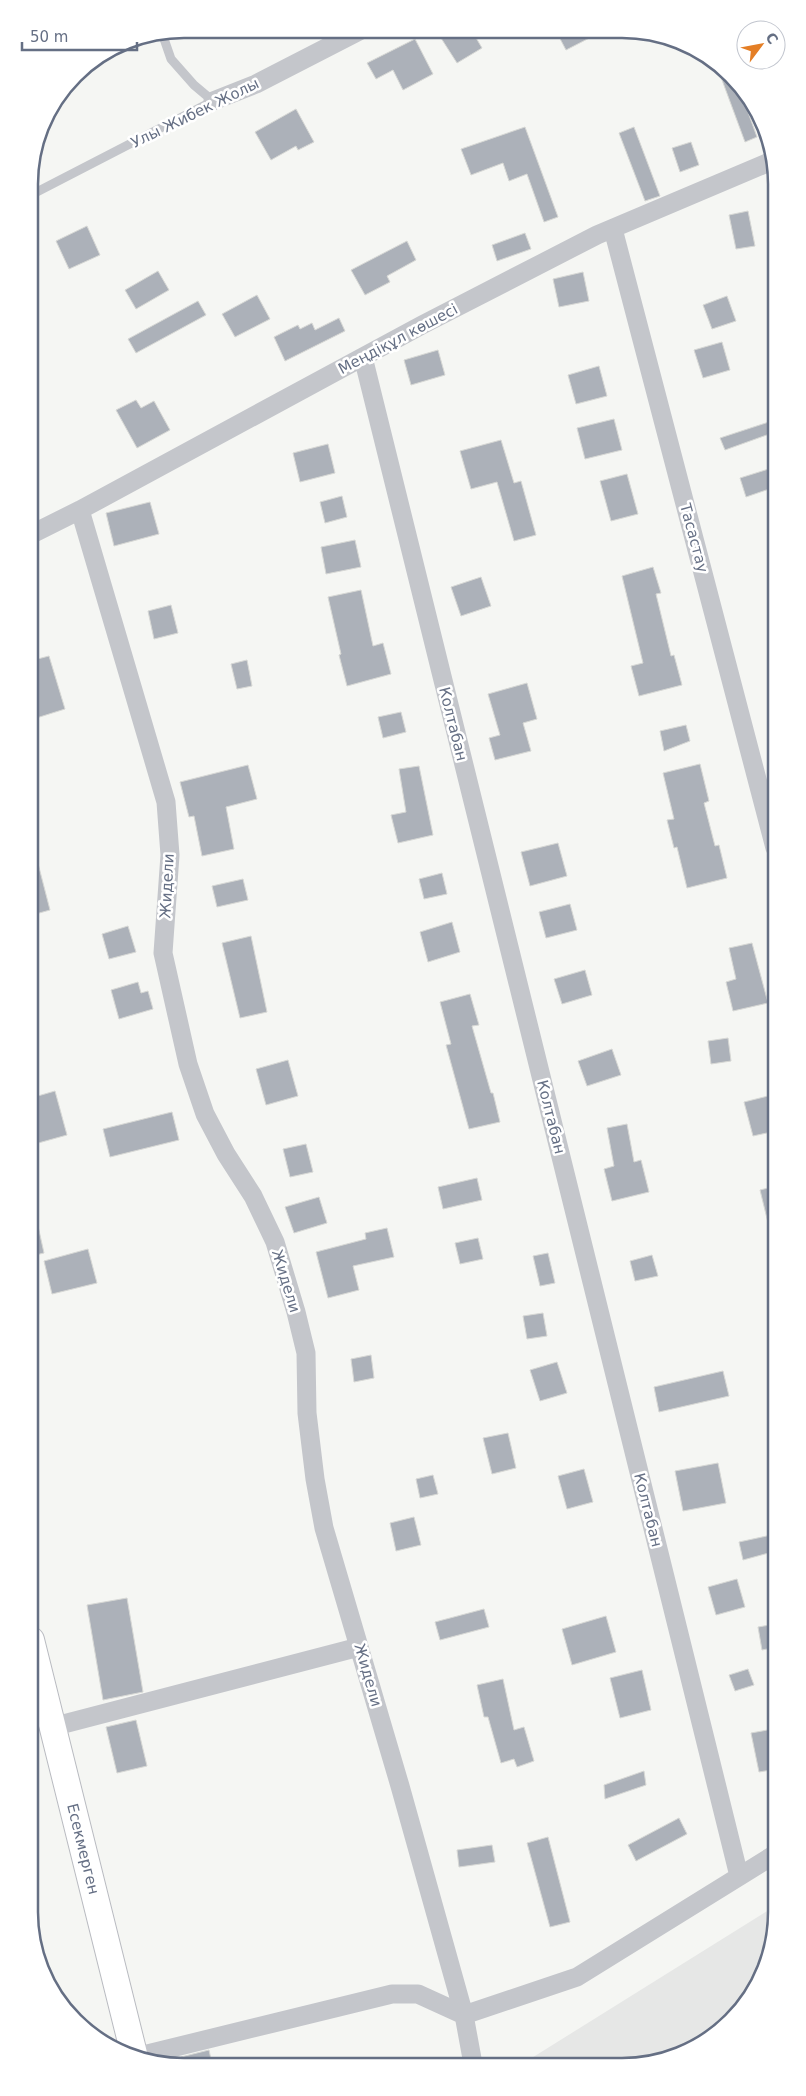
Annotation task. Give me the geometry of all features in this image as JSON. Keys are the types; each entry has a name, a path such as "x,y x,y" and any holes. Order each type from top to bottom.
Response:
{"street":[{"name":"Улы Жибек Жолы","path":"213,101 256,84 347,37"},
{"name":"Меңдіқұл көшесі","path":"38,531 422,325 613,228 767,163"},
{"name":"Тасастау","path":"613,228 768,821"},
{"name":"Колтабан","path":"362,357 739,1876"},
{"name":"Жидели","path":"80,510 166,802 170,855 164,952 188,1064 205,1114 253,1196 274,1242 296,1312 306,1353 307,1413 315,1479 324,1528 464,2015 472,2058"},
{"path":"52,1726 359,1646"},
{"name":"Eсекмерген","path":"37,1665 133,2049"},
{"path":"149,2054 392,1994 418,1994 464,2015 577,1977 768,1858"}],"lane":[{"path":"164,39 171,58 194,86 213,101"},
{"name":"Улы Жибек Жолы","path":"38,191 213,101"}],"shaded area":[{"path":"768,1911 764,1950 749,1985 732,2009 704,2034 660,2054 641,2057 532,2058"}],"building":[{"path":"476,37 482,48 457,63 441,38"},
{"path":"559,37 591,37 566,50"},
{"path":"415,39 433,74 403,90 393,70 376,79 367,63"},
{"path":"720,75 746,107 757,137 745,142"},
{"path":"296,109 314,142 298,150 296,146 271,160 255,132"},
{"path":"525,127 558,217 544,222 527,174 509,181 503,163 471,175 461,149"},
{"path":"634,127 660,196 645,201 619,133"},
{"path":"691,142 699,165 680,172 672,148"},
{"path":"748,211 755,246 736,249 729,215"},
{"path":"87,226 100,255 69,269 56,241"},
{"path":"525,233 531,249 497,261 492,245"},
{"path":"407,241 416,260 387,276 390,282 365,295 351,270"},
{"path":"158,271 169,290 136,309 125,290"},
{"path":"583,272 589,301 559,307 553,279"},
{"path":"257,295 270,319 235,337 222,314"},
{"path":"727,296 736,321 712,329 703,305"},
{"path":"198,301 206,315 136,353 128,339"},
{"path":"339,318 345,331 285,361 274,337 298,325 300,329 312,323 315,330"},
{"path":"722,342 730,370 703,378 694,350"},
{"path":"438,350 445,375 411,385 404,360"},
{"path":"599,366 607,396 576,404 568,375"},
{"path":"136,400 141,408 154,401 170,430 137,448 116,410"},
{"path":"614,419 622,450 585,459 577,428"},
{"path":"768,422 768,435 725,450 720,438"},
{"path":"501,440 514,483 521,481 536,535 514,541 497,482 471,489 460,451"},
{"path":"328,444 335,473 300,482 293,453"},
{"path":"768,469 768,489 746,497 740,478"},
{"path":"627,474 638,514 611,521 600,481"},
{"path":"342,496 347,517 325,523 320,502"},
{"path":"150,502 159,534 114,546 106,513"},
{"path":"355,540 361,567 326,574 321,547"},
{"path":"653,567 661,593 656,594 671,656 674,655 682,685 639,696 631,666 643,663 622,576"},
{"path":"481,577 491,606 461,616 451,587"},
{"path":"361,590 373,646 383,643 391,674 347,686 328,597"},
{"path":"171,605 178,633 154,639 148,611"},
{"path":"49,656 65,709 38,718 38,659"},
{"path":"247,660 252,686 237,689 231,664"},
{"path":"527,683 537,719 523,723 531,751 495,760 489,738 500,735 488,694"},
{"path":"401,712 406,732 383,738 378,717"},
{"path":"686,725 690,741 664,751 660,731"},
{"path":"700,764 709,801 704,803 715,846 719,845 727,878 687,888 677,847 674,848 667,820 674,819 663,773"},
{"path":"248,765 257,799 226,807 234,849 202,856 194,816 189,817 180,782"},
{"path":"419,766 433,835 398,843 391,815 406,812 399,769"},
{"path":"558,843 567,876 530,886 521,852"},
{"path":"38,862 50,910 38,913"},
{"path":"442,873 447,894 424,899 419,879"},
{"path":"243,879 248,900 217,907 212,886"},
{"path":"570,904 577,930 546,938 539,912"},
{"path":"452,922 460,952 428,962 420,932"},
{"path":"128,926 136,952 109,959 102,934"},
{"path":"251,936 267,1012 240,1018 222,943"},
{"path":"752,943 768,1003 733,1011 726,982 736,979 729,948"},
{"path":"585,970 592,995 562,1004 554,979"},
{"path":"138,982 141,993 148,991 153,1009 119,1019 111,990"},
{"path":"470,994 479,1025 472,1026 500,1122 469,1129 446,1045 451,1044 440,1002"},
{"path":"728,1038 731,1061 711,1064 708,1041"},
{"path":"612,1049 621,1075 587,1086 578,1061"},
{"path":"288,1060 298,1096 266,1105 256,1069"},
{"path":"55,1091 67,1135 37,1143 37,1096"},
{"path":"768,1096 768,1133 753,1136 744,1102"},
{"path":"172,1112 179,1140 110,1157 103,1129"},
{"path":"627,1124 634,1162 641,1160 649,1192 612,1201 604,1169 614,1166 607,1128"},
{"path":"306,1144 313,1172 290,1177 283,1149"},
{"path":"477,1178 482,1200 443,1209 438,1187"},
{"path":"768,1188 768,1223 760,1190"},
{"path":"319,1197 327,1223 294,1233 285,1207"},
{"path":"37,1223 44,1253 37,1255"},
{"path":"387,1228 394,1257 353,1266 359,1290 328,1298 316,1252 366,1239 365,1233"},
{"path":"478,1238 483,1259 460,1264 455,1243"},
{"path":"88,1249 97,1283 52,1294 44,1261"},
{"path":"548,1253 555,1283 540,1286 533,1256"},
{"path":"652,1255 658,1276 635,1281 630,1261"},
{"path":"543,1313 547,1336 527,1339 523,1316"},
{"path":"371,1355 374,1378 354,1382 351,1359"},
{"path":"557,1362 567,1393 540,1401 530,1370"},
{"path":"723,1371 729,1396 659,1412 654,1387"},
{"path":"508,1433 516,1468 492,1474 483,1438"},
{"path":"718,1463 726,1503 683,1511 675,1471"},
{"path":"584,1469 593,1502 567,1509 558,1476"},
{"path":"433,1475 438,1494 420,1498 416,1479"},
{"path":"414,1517 421,1545 396,1551 390,1523"},
{"path":"768,1536 768,1553 743,1560 739,1542"},
{"path":"737,1579 745,1607 716,1615 708,1587"},
{"path":"127,1598 143,1692 103,1700 87,1605"},
{"path":"484,1609 489,1627 440,1640 435,1622"},
{"path":"606,1616 616,1652 572,1665 562,1629"},
{"path":"768,1625 768,1649 762,1650 758,1627"},
{"path":"748,1669 754,1685 735,1691 729,1675"},
{"path":"642,1670 651,1710 620,1718 610,1678"},
{"path":"503,1679 514,1730 524,1727 534,1761 517,1767 514,1759 501,1763 488,1717 484,1717 477,1685"},
{"path":"136,1720 147,1766 117,1773 106,1727"},
{"path":"768,1730 768,1770 759,1772 751,1733"},
{"path":"644,1771 646,1785 605,1799 604,1785"},
{"path":"679,1818 687,1834 636,1861 628,1845"},
{"path":"548,1837 570,1922 550,1927 527,1843"},
{"path":"492,1845 495,1862 459,1867 457,1850"},
{"path":"209,2050 211,2058 181,2058"}]}
